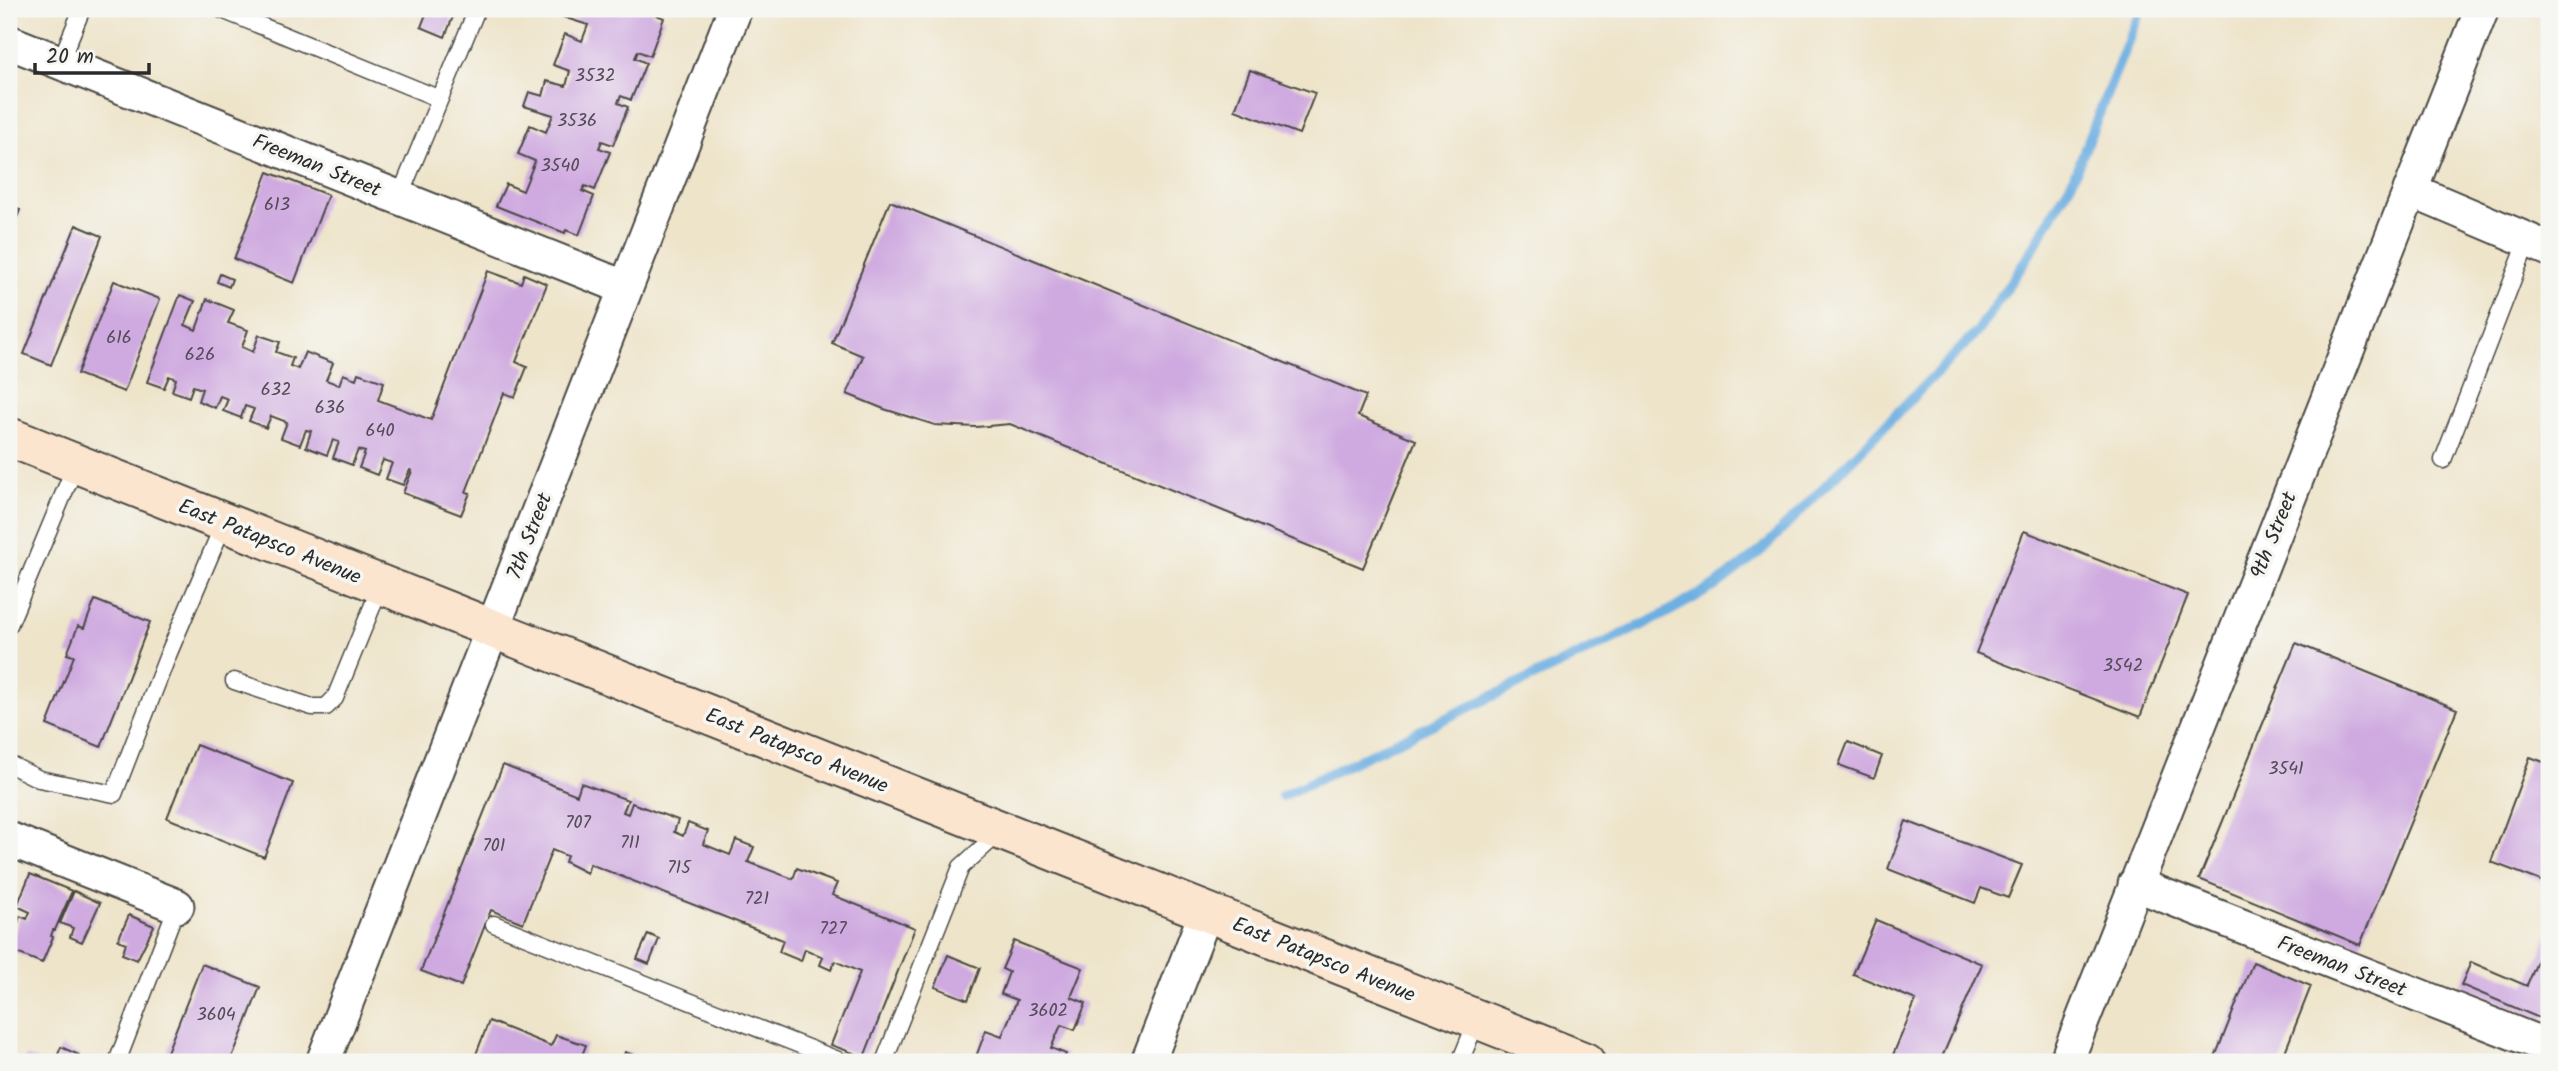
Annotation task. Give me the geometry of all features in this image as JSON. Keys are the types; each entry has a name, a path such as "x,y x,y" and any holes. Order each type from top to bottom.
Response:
{"main road":[{"name":"East Patapsco Avenue","path":"9,437 1585,1062"}],"street":[{"name":"7th Street","path":"323,1062 735,9"},
{"name":"9th Street","path":"2066,1062 2482,9"},
{"name":"Freeman Street","path":"9,42 626,288"},
{"path":"2410,190 2539,244"},
{"path":"9,839 177,906"},
{"name":"Freeman Street","path":"2135,884 2549,1047"},
{"path":"1148,1062 1206,912"}],"lane":[{"path":"60,62 82,9"},
{"path":"220,9 440,99"},
{"path":"399,198 477,9"},
{"path":"2443,460 2539,244"},
{"path":"9,625 76,464"},
{"path":"9,764 39,779 114,794 168,655 224,523"},
{"path":"234,681 312,707 326,707 335,698 381,585"},
{"path":"884,1062 961,867 1001,830"},
{"path":"117,1062 177,906"},
{"path":"494,924 843,1062"},
{"path":"1460,1062 1477,1020"}],"building":[{"path":"428,9 456,9 445,37 421,27"},
{"path":"566,9 654,9 652,13 664,18 650,56 638,51 635,58 646,63 631,100 621,96 619,100 618,103 628,107 613,145 602,141 599,148 610,152 595,190 585,186 582,191 594,196 579,235 566,230 565,233 496,206 506,184 523,191 535,161 518,154 530,125 546,132 553,115 524,106 529,92 543,96 547,81 566,86 570,71 553,65 565,34 582,41 588,25 563,17"},
{"path":"1250,70 1315,93 1299,134 1235,110"},
{"path":"268,172 328,195 294,283 234,259"},
{"path":"890,201 1366,396 1358,416 1416,440 1363,568 1010,424 976,427 935,425 847,394 863,356 832,343"},
{"path":"9,206 20,210 9,237"},
{"path":"76,225 102,236 51,365 24,354"},
{"path":"488,271 521,283 524,274 547,284 516,362 527,367 515,397 504,393 466,492 470,493 461,515 403,493 412,471 410,470 403,485 386,479 392,463 383,460 377,475 359,468 365,452 358,450 352,465 333,458 339,442 333,440 327,455 306,447 311,431 306,430 300,445 281,438 287,422 271,416 266,428 249,421 254,409 245,406 241,418 223,411 228,399 220,396 215,408 198,401 202,389 193,386 189,397 172,391 176,379 169,376 164,388 147,382 180,295 195,301 185,325 196,330 207,299 234,310 228,323 248,330 242,347 253,352 259,335 280,342 276,352 293,358 290,366 298,369 305,352 333,363 326,380 339,385 343,374 356,379 358,373 384,382 378,400 431,420"},
{"path":"220,274 232,279 229,287 217,282"},
{"path":"9,279 17,283 9,303"},
{"path":"114,281 160,299 124,392 77,374"},
{"path":"2024,531 2188,595 2140,717 1976,653"},
{"path":"95,600 150,622 101,747 47,725 74,656 67,654 78,626 84,628"},
{"path":"2296,643 2457,709 2360,945 2199,879"},
{"path":"1848,742 1882,756 1874,778 1839,765"},
{"path":"196,745 293,783 264,857 167,818"},
{"path":"2530,757 2549,764 2549,884 2491,862"},
{"path":"503,765 577,795 581,783 628,800 623,812 628,814 632,803 678,820 674,832 683,836 688,823 708,831 703,844 730,855 736,840 754,847 748,862 793,879 797,868 837,883 832,895 915,928 864,1057 831,1045 860,972 835,961 831,970 820,965 823,957 805,949 801,961 779,952 783,940 590,864 587,873 565,862 567,856 552,850 523,923 491,910 461,986 421,971"},
{"path":"1906,821 2022,865 2008,898 1981,888 1975,903 1888,869"},
{"path":"30,874 72,891 53,930 53,937 42,963 9,950 20,916 27,919 30,912 17,906"},
{"path":"74,891 100,903 82,942 70,937 73,928 60,923"},
{"path":"129,915 154,926 137,960 122,954 126,943 118,940"},
{"path":"1876,920 1982,964 1940,1062 1890,1062 1916,1000 1853,974"},
{"path":"2549,933 2549,1008 2544,1020 2461,985 2471,962 2527,986"},
{"path":"648,934 659,939 649,964 637,959"},
{"path":"1014,941 1083,968 1071,997 1086,1003 1075,1030 1061,1025 1051,1048 1066,1054 1063,1062 974,1062 986,1030 1002,1036 1017,1000 1001,994 1009,972 1002,969"},
{"path":"948,955 980,968 968,1000 935,987"},
{"path":"2253,962 2311,986 2281,1062 2213,1062"},
{"path":"202,964 260,987 240,1038 230,1062 163,1062"},
{"path":"489,1021 551,1046 556,1035 586,1045 581,1058 591,1062 473,1062"},
{"path":"61,1047 79,1055 76,1062 55,1062"},
{"path":"625,1052 652,1062 621,1062"},
{"path":"26,1056 41,1062 24,1062"},
{"path":"606,1057 620,1062 604,1062"}],"waterway":[{"path":"1282,796 1657,618 1715,586 1762,550 1977,332 2031,252 2072,181 2141,9"}]}
